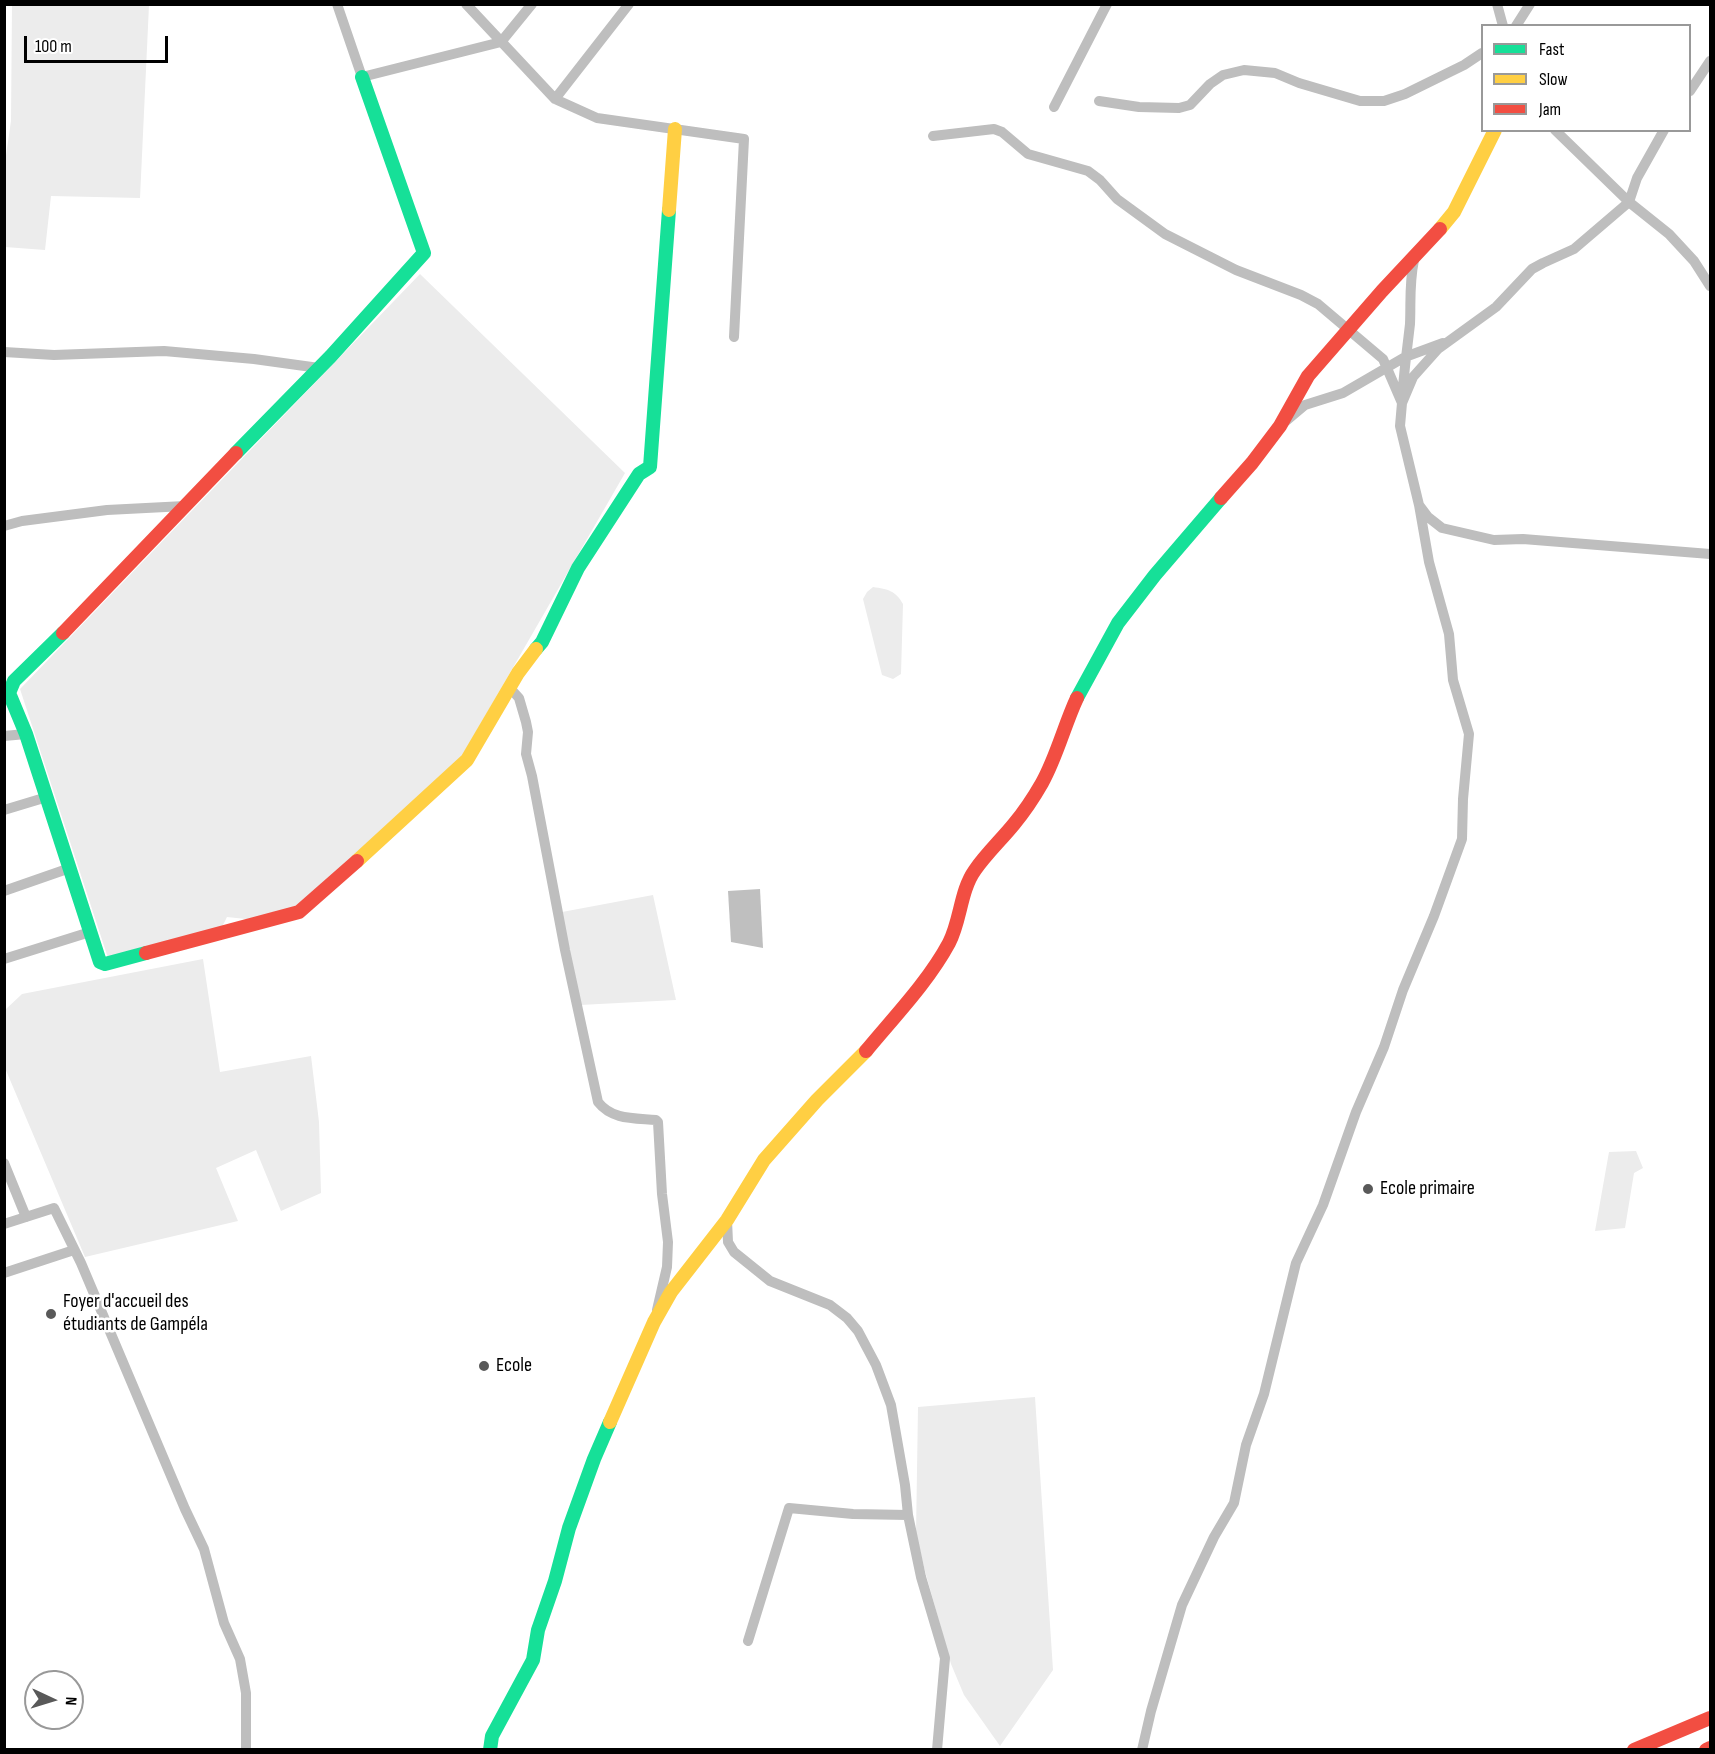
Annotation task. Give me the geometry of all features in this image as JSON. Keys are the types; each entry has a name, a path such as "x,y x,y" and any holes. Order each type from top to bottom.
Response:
{"main road":[{"path":"362,77 424,253 320,368 14,681 9,693 26,734 100,962 105,964 299,912 466,760 518,673 542,642 578,568 639,474 650,467 675,129"},
{"path":"490,1749 492,1736 512,1702 532,1660 538,1630 576,1508 594,1459 654,1322 671,1292 727,1220 764,1160 817,1100 866,1051 928,974 948,945 968,883 975,870 1016,822 1041,784 1056,755 1078,693 1118,623 1155,575 1252,463 1280,426 1308,376 1454,212 1494,132"},
{"path":"1634,1749 1710,1718"},
{"path":"1706,1749 1710,1748"}],"street":[{"path":"337,4 362,77 501,42 532,4"},
{"path":"466,4 555,99 597,118 744,139 734,337"},
{"path":"555,99 629,4"},
{"path":"1054,107 1107,4"},
{"path":"1497,4 1502,24"},
{"path":"1517,24 1530,4"},
{"path":"1099,101 1139,107 1179,108 1190,105 1222,75 1244,70 1258,70 1275,73 1299,83 1360,101 1384,101 1415,89 1464,65 1481,54"},
{"path":"1691,88 1710,62"},
{"path":"933,136 994,129 1002,132 1028,154 1088,171 1100,180 1117,199 1165,234 1236,270 1301,295 1318,304 1383,359 1388,366 1402,403"},
{"path":"1557,132 1629,202 1669,234 1688,254 1710,286"},
{"path":"1402,403 1413,377 1438,349 1496,307 1532,269 1574,249 1629,202 1637,178 1663,132"},
{"path":"1142,1749 1182,1605 1214,1537 1234,1503 1246,1445 1264,1394 1296,1263 1323,1205 1356,1112 1384,1047 1403,990 1434,916 1462,838 1469,734 1453,680 1449,634 1429,562 1419,505 1400,426 1410,323 1409,289 1415,257"},
{"path":"1280,426 1305,405 1343,393 1405,357 1454,339"},
{"path":"4,352 54,355 164,351 320,368"},
{"path":"1419,505 1428,517 1442,528 1494,540 1523,539 1710,554"},
{"path":"4,526 22,521 107,510 185,506"},
{"path":"509,687 519,698 526,722 528,732 525,754 532,776 565,951 598,1102 608,1112 618,1116 658,1122 662,1194 668,1242 667,1267 654,1322"},
{"path":"4,736 26,734"},
{"path":"4,810 47,797"},
{"path":"4,891 70,868"},
{"path":"4,959 90,932"},
{"path":"4,1163 26,1217"},
{"path":"4,1224 54,1208 74,1250 204,1549 224,1623 240,1659 246,1693 246,1749"},
{"path":"727,1220 728,1242 734,1252 770,1281 830,1305 847,1318 858,1331 876,1365 891,1405 908,1515 921,1577 945,1658 937,1749"},
{"path":"4,1273 74,1250"},
{"path":"748,1641 789,1509 908,1515"}],"shaded area":[{"path":"12,5 149,5 140,198 51,196 45,250 5,247 4,169 11,121"},
{"path":"420,274 625,473 462,756 294,910 255,920 227,917 221,929 108,958 20,689"},
{"path":"873,587 891,591 903,604 901,674 893,679 882,675 863,599"},
{"path":"760,889 763,948 731,942 728,891"},
{"path":"653,895 676,1000 580,1005 562,912"},
{"path":"203,959 220,1072 311,1056 319,1122 321,1193 281,1211 256,1150 216,1168 238,1221 85,1257 5,1068 5,1010 22,994"},
{"path":"1636,1151 1643,1168 1634,1173 1625,1228 1595,1231 1609,1152"},
{"path":"1035,1397 1053,1670 1000,1746 964,1695 951,1664 916,1534 918,1407"}],"traffic: fast":[{"path":"236,453 331,356 424,253 362,77"},
{"path":"536,649 542,642 578,568 639,474 650,467 669,210"},
{"path":"1077,698 1118,623 1155,575 1221,498"},
{"path":"63,633 14,681 9,693 26,734 100,962 105,964 146,953"},
{"path":"490,1750 492,1736 533,1660 538,1630 555,1581 569,1528 610,1422"}],"traffic: slow":[{"path":"669,210 675,129"},
{"path":"1440,229 1454,212 1494,132"},
{"path":"357,861 467,760 518,673 536,649"},
{"path":"610,1422 654,1322 671,1292 727,1220 764,1160 817,1100 866,1051"}],"traffic: jam":[{"path":"1221,498 1280,426 1308,376 1440,229"},
{"path":"63,633 236,453"},
{"path":"866,1051 910,999 941,957 953,934 970,878 1018,819 1039,788 1052,762 1077,698"},
{"path":"146,953 299,912 357,861"},
{"path":"1634,1750 1710,1718"},
{"path":"1706,1750 1710,1748"}],"place":[{"name":"Ecole primaire","path":"1368,1189"},
{"name":"Foyer d'accueil des étudiants de Gampéla","path":"51,1314"},
{"name":"Ecole","path":"484,1366"}]}
